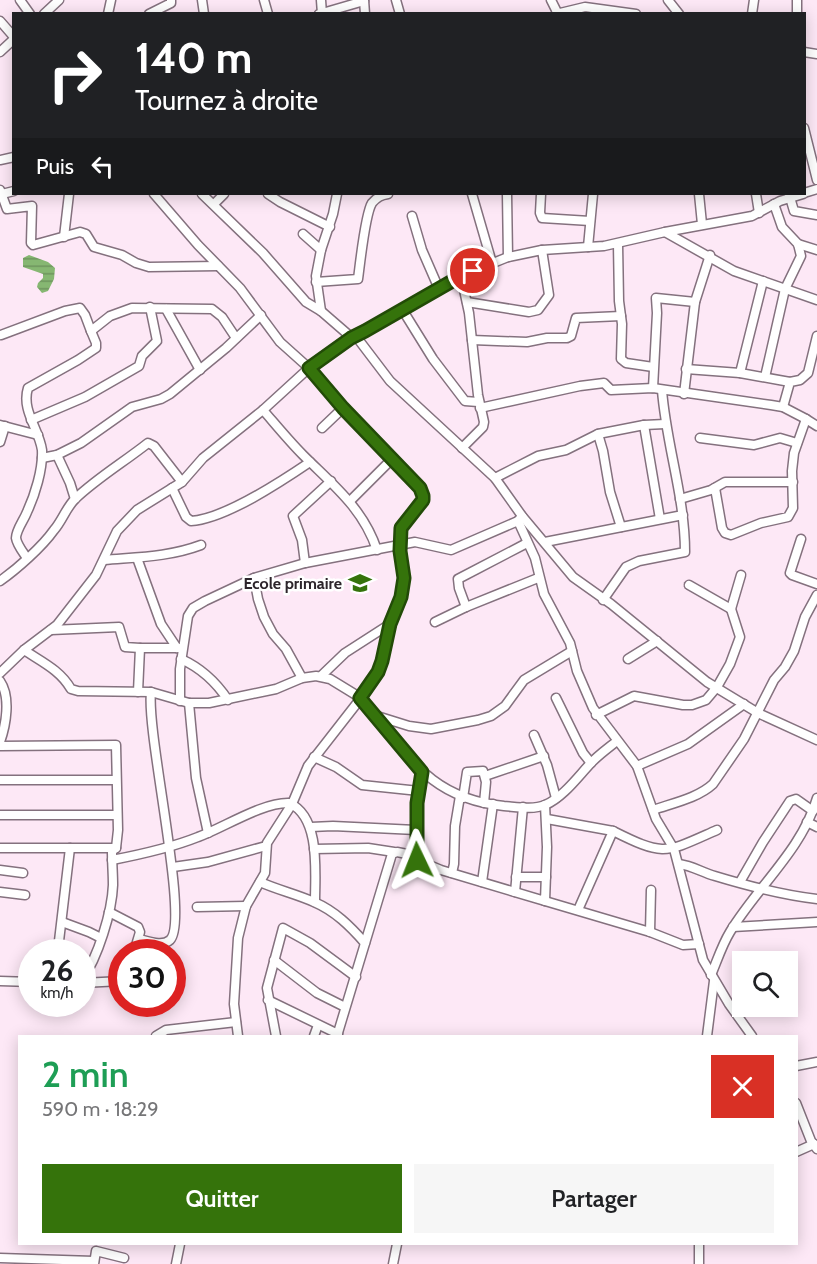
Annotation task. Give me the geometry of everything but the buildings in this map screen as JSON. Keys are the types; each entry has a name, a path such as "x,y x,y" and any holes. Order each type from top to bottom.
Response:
{"street":[{"path":"46,12 59,0"},
{"path":"153,12 171,3 171,0"},
{"path":"324,12 364,0"},
{"path":"668,0 677,12"},
{"path":"562,12 585,7 621,12"},
{"path":"0,21 12,36"},
{"path":"0,52 12,40"},
{"path":"806,136 817,180"},
{"path":"1,192 7,209 32,206 32,245 64,237 77,231 86,234 94,247 122,255 149,267 218,266"},
{"path":"64,237 69,195"},
{"path":"155,195 240,288 280,342 309,368 343,408 393,458 420,488 423,497 401,528 400,544 404,585 390,624 378,672 343,723 314,757 300,782 292,804 266,846 266,870 242,916 234,1004 238,1035"},
{"path":"203,195 263,253 306,302 353,336 390,381 495,478 520,518 545,542 573,577 707,682 758,713 817,740"},
{"path":"214,204 223,195"},
{"path":"270,195 330,227"},
{"path":"321,311 316,282 321,250 330,227 337,195"},
{"path":"316,282 358,279 370,208 377,198 385,195"},
{"path":"472,195 492,263"},
{"path":"507,195 508,257"},
{"path":"541,195 540,216 542,218 590,221"},
{"path":"588,247 594,195"},
{"path":"699,195 702,224"},
{"path":"756,195 759,213"},
{"path":"0,673 24,650 57,625 87,588 104,560 114,536 127,521 153,499 182,482 203,458 263,410 309,368 353,336 461,276 508,257 542,249 618,244 702,224 736,219 759,213 789,196 794,211 817,215"},
{"path":"774,204 782,227 798,244 817,250"},
{"path":"412,216 422,250 439,289"},
{"path":"665,232 710,255 734,271 817,300"},
{"path":"303,234 321,250"},
{"path":"618,244 621,361 653,367"},
{"path":"765,377 785,289 801,256 798,244"},
{"path":"467,302 529,312 537,311 544,305 549,295 542,249"},
{"path":"684,394 695,302 710,255"},
{"path":"461,276 467,302 479,405 484,426 462,448"},
{"path":"740,373 763,281"},
{"path":"603,600 626,567 639,561 685,552 683,515 653,367 656,298 695,302"},
{"path":"31,420 68,406 138,366 142,355 157,341 150,307"},
{"path":"0,332 80,308 96,344 96,348 78,360 28,388 27,400 31,420 38,435 42,458 34,495 16,535 27,558"},
{"path":"91,331 118,313 132,308 206,308 214,310 222,317 236,338"},
{"path":"166,309 200,370"},
{"path":"402,309 433,359 465,401 479,405 601,383 606,384 611,390 658,389 684,394 707,394 783,407 817,426"},
{"path":"42,458 57,455 94,435 132,407 166,397 261,315"},
{"path":"472,340 527,342 547,338 567,338 571,336 576,318 621,316"},
{"path":"686,369 740,373 790,382 801,380 808,373 817,336"},
{"path":"783,407 790,382"},
{"path":"322,428 343,408"},
{"path":"263,410 310,462 350,501 367,525 377,550"},
{"path":"715,488 722,528 725,533 731,535 761,523 788,517 793,508 792,471 797,443 806,419"},
{"path":"495,478 538,456 569,449 598,434 645,425 665,424"},
{"path":"645,425 660,519"},
{"path":"0,442 3,426 38,435"},
{"path":"598,434 607,479 621,527"},
{"path":"700,438 754,445 780,438 797,443"},
{"path":"0,581 13,572 53,532 75,499 100,477 148,443 154,446 182,482"},
{"path":"57,455 75,499"},
{"path":"350,501 393,458"},
{"path":"172,488 186,517 191,521 197,521 213,516 268,490 310,462"},
{"path":"305,563 302,540 293,516 331,481"},
{"path":"680,499 715,488 725,482 793,482"},
{"path":"545,542 683,515"},
{"path":"180,701 180,648 188,616 193,608 205,601 254,578 305,563 415,542 451,550 520,518"},
{"path":"520,518 527,543 536,561 538,578 544,594 568,638 577,671 596,715 637,766 657,822 668,836 674,849 703,960 712,978 751,1035"},
{"path":"801,539 790,573 817,584"},
{"path":"466,607 458,579 527,543"},
{"path":"104,560 174,553 201,545"},
{"path":"138,558 161,624 180,648"},
{"path":"596,715 634,696 669,704 692,705 706,700 717,687 730,664 740,637 731,609 741,575"},
{"path":"254,578 264,617 302,678"},
{"path":"435,622 538,578"},
{"path":"689,585 731,609"},
{"path":"654,810 710,787 744,740 774,680 794,651 805,617 817,595"},
{"path":"321,676 345,653 390,624"},
{"path":"50,630 118,627 125,647 180,648"},
{"path":"628,659 657,641"},
{"path":"138,692 140,648"},
{"path":"24,650 65,678 71,689 151,692 189,703 228,700 276,689 302,678 321,676 339,684 360,698 422,772 443,788 461,797 488,804 523,807 545,805 556,798 616,741"},
{"path":"377,716 409,726 431,729 490,716 505,706 524,680 572,651"},
{"path":"181,659 207,675 218,685 228,700"},
{"path":"0,681 6,700 5,727 0,744 114,744 116,748 117,815 116,848 112,851 113,885 109,912 96,953"},
{"path":"151,692 152,729 161,802 173,867 175,904 171,939"},
{"path":"556,698 583,753 591,763"},
{"path":"189,703 196,778 208,833"},
{"path":"637,766 688,744 744,704"},
{"path":"534,735 544,756 556,798"},
{"path":"485,776 544,756"},
{"path":"314,757 336,767 362,785 419,790"},
{"path":"452,873 455,826 467,772 483,771 488,804 482,882"},
{"path":"422,772 416,830 417,860 452,873 650,932 683,945 699,944"},
{"path":"0,780 116,780"},
{"path":"707,1035 712,978 733,927 783,863 813,811 817,798"},
{"path":"740,882 790,801 796,799 813,811"},
{"path":"112,860 195,839 270,807 282,803 292,804 311,827 314,849 315,902"},
{"path":"545,805 547,819 545,901"},
{"path":"515,892 523,807"},
{"path":"0,815 117,815"},
{"path":"547,819 613,831 644,846 660,850 674,849 717,830"},
{"path":"807,822 817,827"},
{"path":"311,827 416,830"},
{"path":"578,910 613,831"},
{"path":"173,867 208,862 266,846"},
{"path":"0,848 116,848"},
{"path":"60,939 70,848"},
{"path":"314,849 368,848 417,856"},
{"path":"268,1000 337,1035 394,852"},
{"path":"679,864 761,889 817,899"},
{"path":"0,870 23,873"},
{"path":"516,877 546,877"},
{"path":"260,882 315,902 345,921 365,943"},
{"path":"650,932 651,890"},
{"path":"0,892 25,895"},
{"path":"197,907 246,906"},
{"path":"109,912 138,926 139,939"},
{"path":"63,922 101,938"},
{"path":"733,927 817,922"},
{"path":"276,1035 267,984 284,928 356,977"},
{"path":"274,960 317,993 345,1007"},
{"path":"0,981 18,982"},
{"path":"159,1035 166,1030 236,1022"},
{"path":"314,1035 318,1024"},
{"path":"798,1066 817,1062"},
{"path":"798,1108 815,1147 798,1151"},
{"path":"176,1264 180,1245"},
{"path":"393,1264 397,1245"},
{"path":"699,1245 699,1264"},
{"path":"0,1258 94,1263 94,1253 97,1251 124,1258"}],"shaded area":[{"path":"29,255 48,262 55,268 54,279 48,291 42,293 37,287 43,274 23,267 23,258"}],"place":[{"name":"Ecole primaire","path":"360,583"}],"route":[{"path":"417,860 417,803 422,772 360,698 378,672 390,624 404,585 400,531 423,500 423,496 420,488 343,408 309,368 355,335 473,271"}]}
